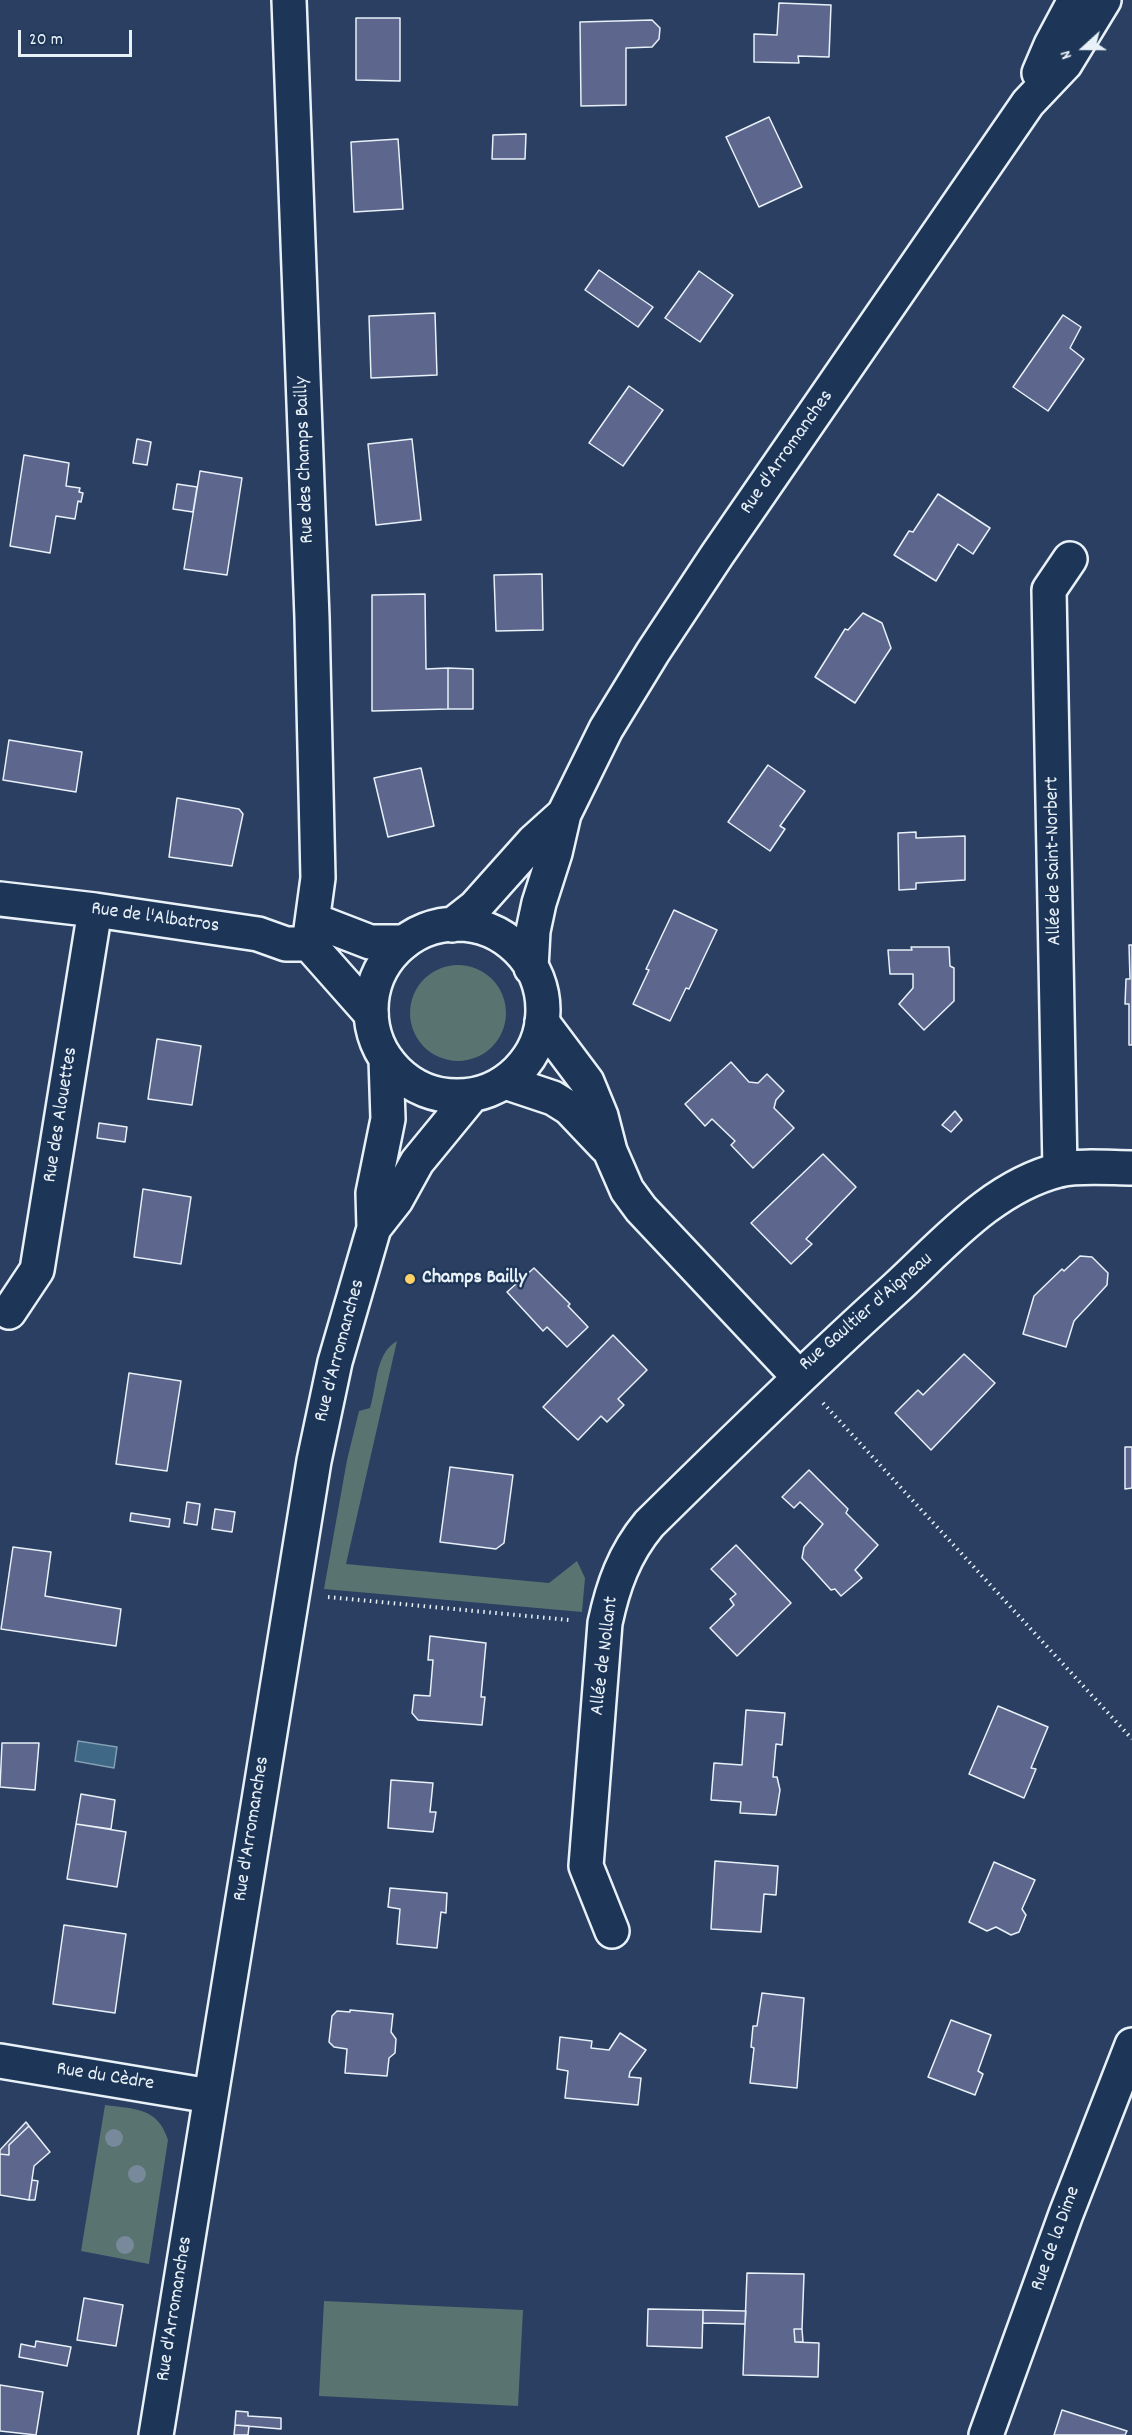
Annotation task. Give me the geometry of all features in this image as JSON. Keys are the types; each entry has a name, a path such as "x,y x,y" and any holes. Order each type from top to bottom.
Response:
{"street":[{"name":"Rue des Champs Bailly","path":"290,0 312,618 318,879 311,932"},
{"name":"Rue d'Arromanches","path":"1028,103 1051,45 1075,0"},
{"name":"Rue d'Arromanches","path":"531,968 535,922 564,814 606,729 653,652 1028,103 1065,64 1104,0"},
{"name":"Allée de Saint-Norbert","path":"1060,1170 1049,590 1070,559"},
{"name":"Rue d'Arromanches","path":"452,925 475,907 534,841 564,814"},
{"name":"Rue de l'Albatros","path":"0,899 96,910 258,934 286,944 311,932"},
{"name":"Rue des Alouettes","path":"9,1312 37,1270 96,910"},
{"path":"452,925 483,928 511,944 531,968 542,1003 542,1022 538,1039 530,1056 505,1082 472,1095 447,1096 424,1090 403,1077 386,1059 373,1030 371,1014 375,982 392,953 404,942 435,927 452,925"},
{"path":"311,932 370,942 404,942"},
{"path":"311,932 371,1014"},
{"name":"Rue Gaultier d'Aigneau","path":"542,1022 587,1082 610,1151 627,1190 641,1209 798,1376 932,1256 962,1225 995,1201 1029,1182 1060,1170 1132,1168"},
{"name":"Rue d'Arromanches","path":"156,2435 314,1461 335,1362 375,1228 373,1193 388,1119 386,1059"},
{"name":"Rue Gaultier d'Aigneau","path":"505,1082 553,1098 569,1108 610,1151"},
{"name":"Rue d'Arromanches","path":"375,1228 396,1200 417,1162 472,1095"},
{"name":"Allée de Nollant","path":"612,1931 586,1866 606,1623 612,1592 633,1544 649,1524 798,1376"},
{"name":"Rue de la Dime","path":"986,2435 1066,2214 1132,2045"},
{"name":"Rue du Cèdre","path":"0,2061 210,2096"}],"path":[{"path":"798,1376 1132,1739"},
{"path":"319,1596 606,1623"}],"green space":[{"path":"458,965 476,969 492,979 502,995 506,1013 502,1031 492,1047 476,1057 458,1061 440,1057 424,1047 414,1031 410,1013 414,995 424,979 440,969"},
{"path":"397,1341 346,1564 549,1583 577,1561 585,1578 582,1612 324,1589 347,1460 359,1411 370,1408 384,1353"},
{"path":"105,2105 135,2109 151,2115 164,2129 168,2140 149,2264 81,2251"},
{"path":"324,2301 523,2310 518,2406 319,2396"}],"water":[{"path":"78,1741 117,1747 114,1768 75,1761"}],"building":[{"path":"779,3 831,5 829,57 798,56 799,63 754,62 754,34 777,35"},
{"path":"356,18 400,18 400,81 356,80"},
{"path":"652,20 660,28 659,39 652,47 626,48 626,105 581,106 580,22"},
{"path":"769,117 802,187 759,207 726,137"},
{"path":"526,134 525,159 492,159 493,135"},
{"path":"398,139 403,209 354,212 351,142"},
{"path":"599,270 653,307 638,327 585,290"},
{"path":"699,271 733,295 700,342 665,318"},
{"path":"435,313 437,375 371,378 369,316"},
{"path":"1063,315 1081,327 1070,348 1084,359 1048,411 1013,387"},
{"path":"629,386 663,410 623,466 589,443"},
{"path":"137,439 151,442 147,465 133,463"},
{"path":"412,439 421,520 376,525 368,444"},
{"path":"24,455 69,463 66,486 80,488 79,492 83,493 81,502 78,501 75,519 56,516 50,553 10,546"},
{"path":"200,471 242,478 227,575 184,569"},
{"path":"177,484 197,487 193,512 173,509"},
{"path":"938,494 990,528 973,554 958,544 936,581 894,555 909,531 913,532"},
{"path":"542,574 543,630 496,631 494,575"},
{"path":"425,594 426,669 448,668 448,709 372,711 372,595"},
{"path":"863,613 882,623 891,648 855,703 815,677 845,629 848,630"},
{"path":"448,668 473,669 473,709 448,709"},
{"path":"9,740 82,752 76,792 3,780"},
{"path":"768,765 805,791 780,826 785,829 770,851 728,822"},
{"path":"421,768 434,826 388,837 374,778"},
{"path":"177,798 239,809 243,814 232,866 169,857"},
{"path":"916,832 916,838 965,836 965,880 916,883 916,889 899,890 898,833"},
{"path":"674,910 717,930 689,989 686,988 670,1021 633,1004 649,970 646,969"},
{"path":"1129,945 1132,945 1132,1045 1129,1045 1129,1004 1125,1004 1126,979 1130,979"},
{"path":"911,947 949,947 950,966 954,968 954,1001 924,1030 899,1004 913,988 913,974 890,974 888,950 912,950"},
{"path":"157,1039 201,1046 192,1105 148,1099"},
{"path":"731,1062 749,1082 758,1083 767,1074 784,1091 776,1100 774,1108 794,1128 753,1168 731,1145 735,1141 712,1119 705,1126 685,1104"},
{"path":"955,1111 962,1120 951,1132 942,1125"},
{"path":"99,1123 127,1127 125,1142 97,1138"},
{"path":"823,1154 856,1187 806,1239 812,1244 791,1264 751,1223"},
{"path":"143,1189 191,1197 181,1264 134,1257"},
{"path":"1080,1256 1092,1257 1108,1273 1107,1285 1074,1321 1066,1347 1023,1334 1034,1296 1062,1269 1064,1271"},
{"path":"534,1268 570,1304 568,1306 588,1327 567,1347 547,1327 543,1331 507,1292"},
{"path":"613,1335 647,1370 618,1399 624,1405 607,1422 601,1416 578,1440 543,1407"},
{"path":"964,1354 995,1383 931,1450 895,1413 918,1390 923,1395"},
{"path":"129,1373 181,1381 167,1471 116,1464"},
{"path":"1125,1447 1132,1447 1132,1488 1125,1489"},
{"path":"450,1467 513,1475 504,1543 496,1549 440,1542"},
{"path":"809,1470 848,1509 846,1513 878,1545 855,1570 862,1578 841,1596 835,1589 831,1590 802,1558 804,1547 823,1524 800,1502 794,1508 782,1497"},
{"path":"187,1502 200,1504 197,1525 184,1523"},
{"path":"215,1509 235,1512 232,1532 212,1529"},
{"path":"131,1513 170,1519 169,1527 130,1521"},
{"path":"736,1545 791,1603 737,1656 710,1628 734,1605 730,1599 736,1594 711,1569"},
{"path":"13,1547 51,1552 45,1596 121,1609 116,1646 1,1629"},
{"path":"430,1636 486,1643 481,1697 485,1697 482,1725 418,1720 412,1713 414,1695 430,1696 433,1660 428,1660"},
{"path":"998,1706 1048,1727 1031,1768 1036,1769 1024,1798 969,1774"},
{"path":"746,1710 785,1713 782,1745 776,1744 773,1777 777,1777 780,1790 776,1815 740,1813 741,1802 711,1800 714,1763 742,1765"},
{"path":"2,1743 39,1743 35,1790 0,1787"},
{"path":"391,1780 433,1783 430,1812 436,1812 433,1832 388,1828"},
{"path":"81,1794 115,1800 111,1829 76,1824"},
{"path":"76,1824 126,1832 117,1887 67,1879"},
{"path":"715,1861 778,1866 776,1895 764,1894 761,1932 711,1929"},
{"path":"994,1862 1035,1880 1022,1909 1026,1915 1019,1932 1011,1935 996,1927 987,1931 969,1922"},
{"path":"390,1888 447,1893 446,1913 441,1912 437,1948 397,1944 400,1909 388,1907"},
{"path":"64,1925 126,1934 115,2013 53,2004"},
{"path":"762,1993 804,1998 797,2088 750,2083 754,2048 751,2047 753,2026 757,2026"},
{"path":"350,2010 393,2014 391,2032 396,2039 395,2053 389,2058 387,2076 345,2073 347,2049 334,2047 329,2042 332,2016 337,2011 350,2012"},
{"path":"951,2020 991,2035 978,2071 983,2074 975,2095 928,2077"},
{"path":"620,2033 646,2050 630,2072 629,2077 641,2078 638,2105 565,2098 568,2071 557,2069 560,2037 592,2041 591,2048 609,2050"},
{"path":"26,2122 29,2126 9,2145 9,2155 0,2154 0,2150"},
{"path":"29,2126 50,2152 34,2166 29,2200 0,2195 0,2154 9,2155 9,2145"},
{"path":"32,2180 38,2181 35,2200 29,2200"},
{"path":"747,2273 804,2274 802,2329 794,2329 795,2342 819,2343 818,2377 743,2375"},
{"path":"84,2298 123,2305 116,2346 77,2340"},
{"path":"648,2309 703,2310 702,2348 647,2346"},
{"path":"703,2310 746,2311 745,2324 703,2323"},
{"path":"794,2329 802,2329 803,2342 795,2342"},
{"path":"36,2341 71,2347 67,2366 19,2357 21,2344 35,2347"},
{"path":"0,2385 43,2392 36,2435 0,2431"},
{"path":"1062,2410 1127,2431 1125,2435 1054,2435"},
{"path":"236,2411 248,2412 248,2416 281,2418 281,2429 235,2425"},
{"path":"235,2425 249,2426 248,2435 234,2435"}],"place":[{"name":"Champs Bailly","path":"410,1279"}]}
